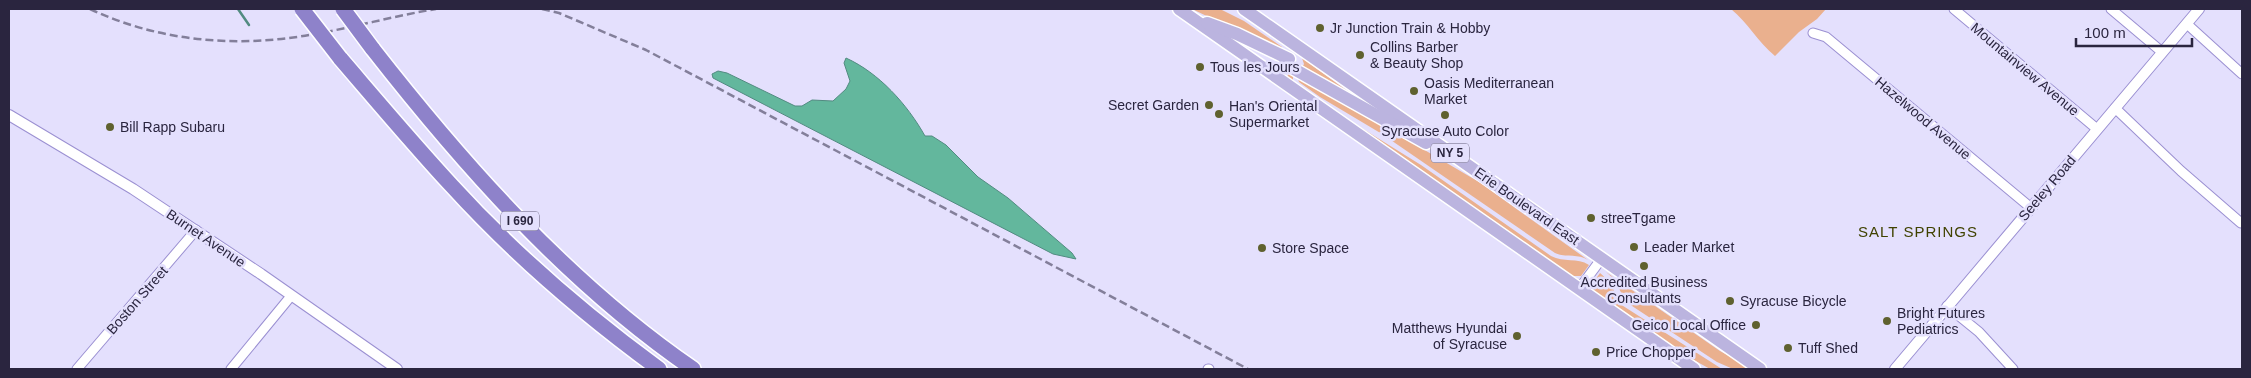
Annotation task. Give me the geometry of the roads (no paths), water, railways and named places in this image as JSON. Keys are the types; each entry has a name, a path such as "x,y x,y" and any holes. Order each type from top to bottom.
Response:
{"highway":[{"path":"302,9 343,56"},
{"name":"I 690","path":"315,9 343,56 392,119 453,188 537,269 610,333 659,369"},
{"name":"I 690","path":"343,9 428,120 473,172 520,220 621,313 693,369"}],"main road":[{"name":"NY 5","path":"1179,9 1694,369"},
{"name":"Erie Boulevard East","path":"1244,9 1760,369"},
{"path":"1191,17 1237,34 1287,61 1403,132 1462,161"},
{"path":"1678,358 1701,369"}],"street":[{"name":"Mountainview Avenue","path":"1954,9 2097,129"},
{"path":"2111,9 2162,52"},
{"name":"Seeley Road","path":"1895,369 2199,9"},
{"path":"2187,24 2242,74"},
{"name":"Hazelwood Avenue","path":"1813,33 1826,37 2030,208"},
{"path":"1276,77 1298,46"},
{"path":"2114,108 2181,171 2241,223"},
{"name":"Burnet Avenue","path":"9,115 133,189 196,230 390,367"},
{"name":"Boston Street","path":"77,369 196,230"},
{"path":"1579,289 1602,258"},
{"path":"231,369 291,296"},
{"path":"1947,306 1979,332 2013,369"}],"waterway":[{"path":"238,9 249,25"}],"railway":[{"path":"90,9 116,20 170,35 225,41 253,41 309,35 436,9"},
{"path":"542,9 559,13 646,50 1248,369"}],"place":[{"name":"Jr Junction Train & Hobby","path":"1320,28"},
{"name":"Collins Barber & Beauty Shop","path":"1360,55"},
{"name":"Tous les Jours","path":"1200,67"},
{"name":"Oasis Mediterranean Market","path":"1414,91"},
{"name":"Secret Garden","path":"1209,105"},
{"name":"Han's Oriental Supermarket","path":"1219,114"},
{"name":"Syracuse Auto Color","path":"1445,115"},
{"name":"Bill Rapp Subaru","path":"110,127"},
{"name":"streeTgame","path":"1591,218"},
{"name":"Leader Market","path":"1634,247"},
{"name":"Store Space","path":"1262,248"},
{"name":"Accredited Business Consultants","path":"1644,266"},
{"name":"Syracuse Bicycle","path":"1730,301"},
{"name":"Bright Futures Pediatrics","path":"1887,321"},
{"name":"Geico Local Office","path":"1756,325"},
{"name":"Matthews Hyundai of Syracuse","path":"1517,336"},
{"name":"Tuff Shed","path":"1788,348"},
{"name":"Price Chopper","path":"1596,352"}],"district":[{"name":"SALT SPRINGS","path":"1918,231"}]}
